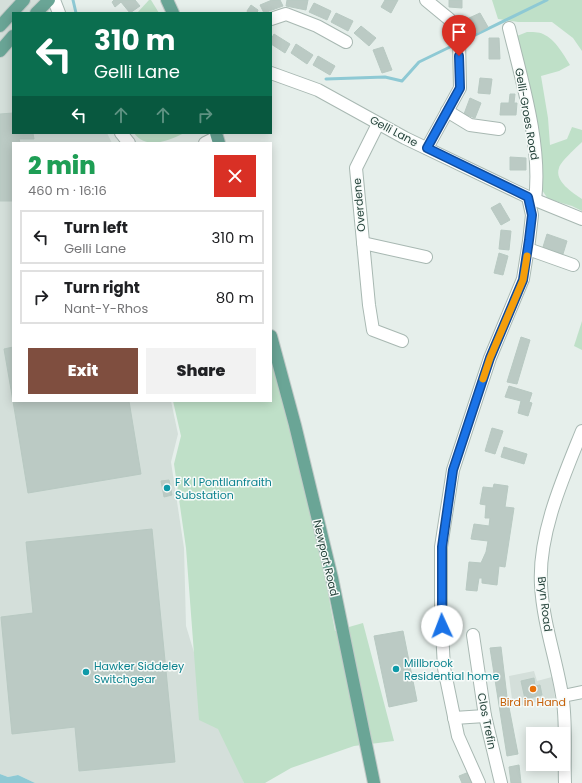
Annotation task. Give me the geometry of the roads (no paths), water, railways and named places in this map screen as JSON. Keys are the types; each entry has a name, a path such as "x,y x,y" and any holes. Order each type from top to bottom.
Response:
{"main road":[{"path":"13,12 24,0"},
{"path":"37,12 49,0"},
{"path":"167,0 173,12"},
{"path":"0,26 12,13"},
{"path":"0,51 12,37"},
{"name":"Newport Road","path":"272,340 295,425 332,578 374,783"}],"street":[{"path":"54,0 60,12"},
{"path":"426,0 449,19 459,40 460,88 427,148"},
{"path":"272,19 286,14 317,26 346,42"},
{"name":"Gelli-Groes Road","path":"479,783 458,736 444,668 441,612 442,547 453,470 490,358 523,280 528,249 532,215 532,199 537,178 535,154 524,88 509,28"},
{"name":"Gelli Lane","path":"272,73 318,90 405,138 532,199 582,219"},
{"path":"447,111 470,125 499,129"},
{"name":"Overdene","path":"378,124 356,168 369,305 373,330 402,341"},
{"path":"122,134 128,142"},
{"path":"207,142 217,138"},
{"name":"Overdene","path":"363,243 426,257"},
{"path":"528,249 573,265"},
{"name":"Bryn Road","path":"565,783 562,696 544,613 541,584 542,558 546,532 568,464 582,431"},
{"name":"Clos Trefin","path":"473,635 485,716 501,783"},
{"path":"562,696 582,692"},
{"path":"454,718 485,716"}],"water":[{"path":"0,774 8,777 18,775 35,783 0,783"}],"waterway":[{"path":"73,0 76,12"},
{"path":"467,39 547,0"},
{"path":"326,79 385,77 402,81 419,62 452,46"}],"place":[{"name":"F K I Pontllanfraith Substation","path":"167,488"},
{"name":"Millbrook Residential home","path":"396,669"},
{"name":"Hawker Siddeley Switchgear","path":"86,672"},
{"name":"Bird in Hand","path":"533,689"}]}
